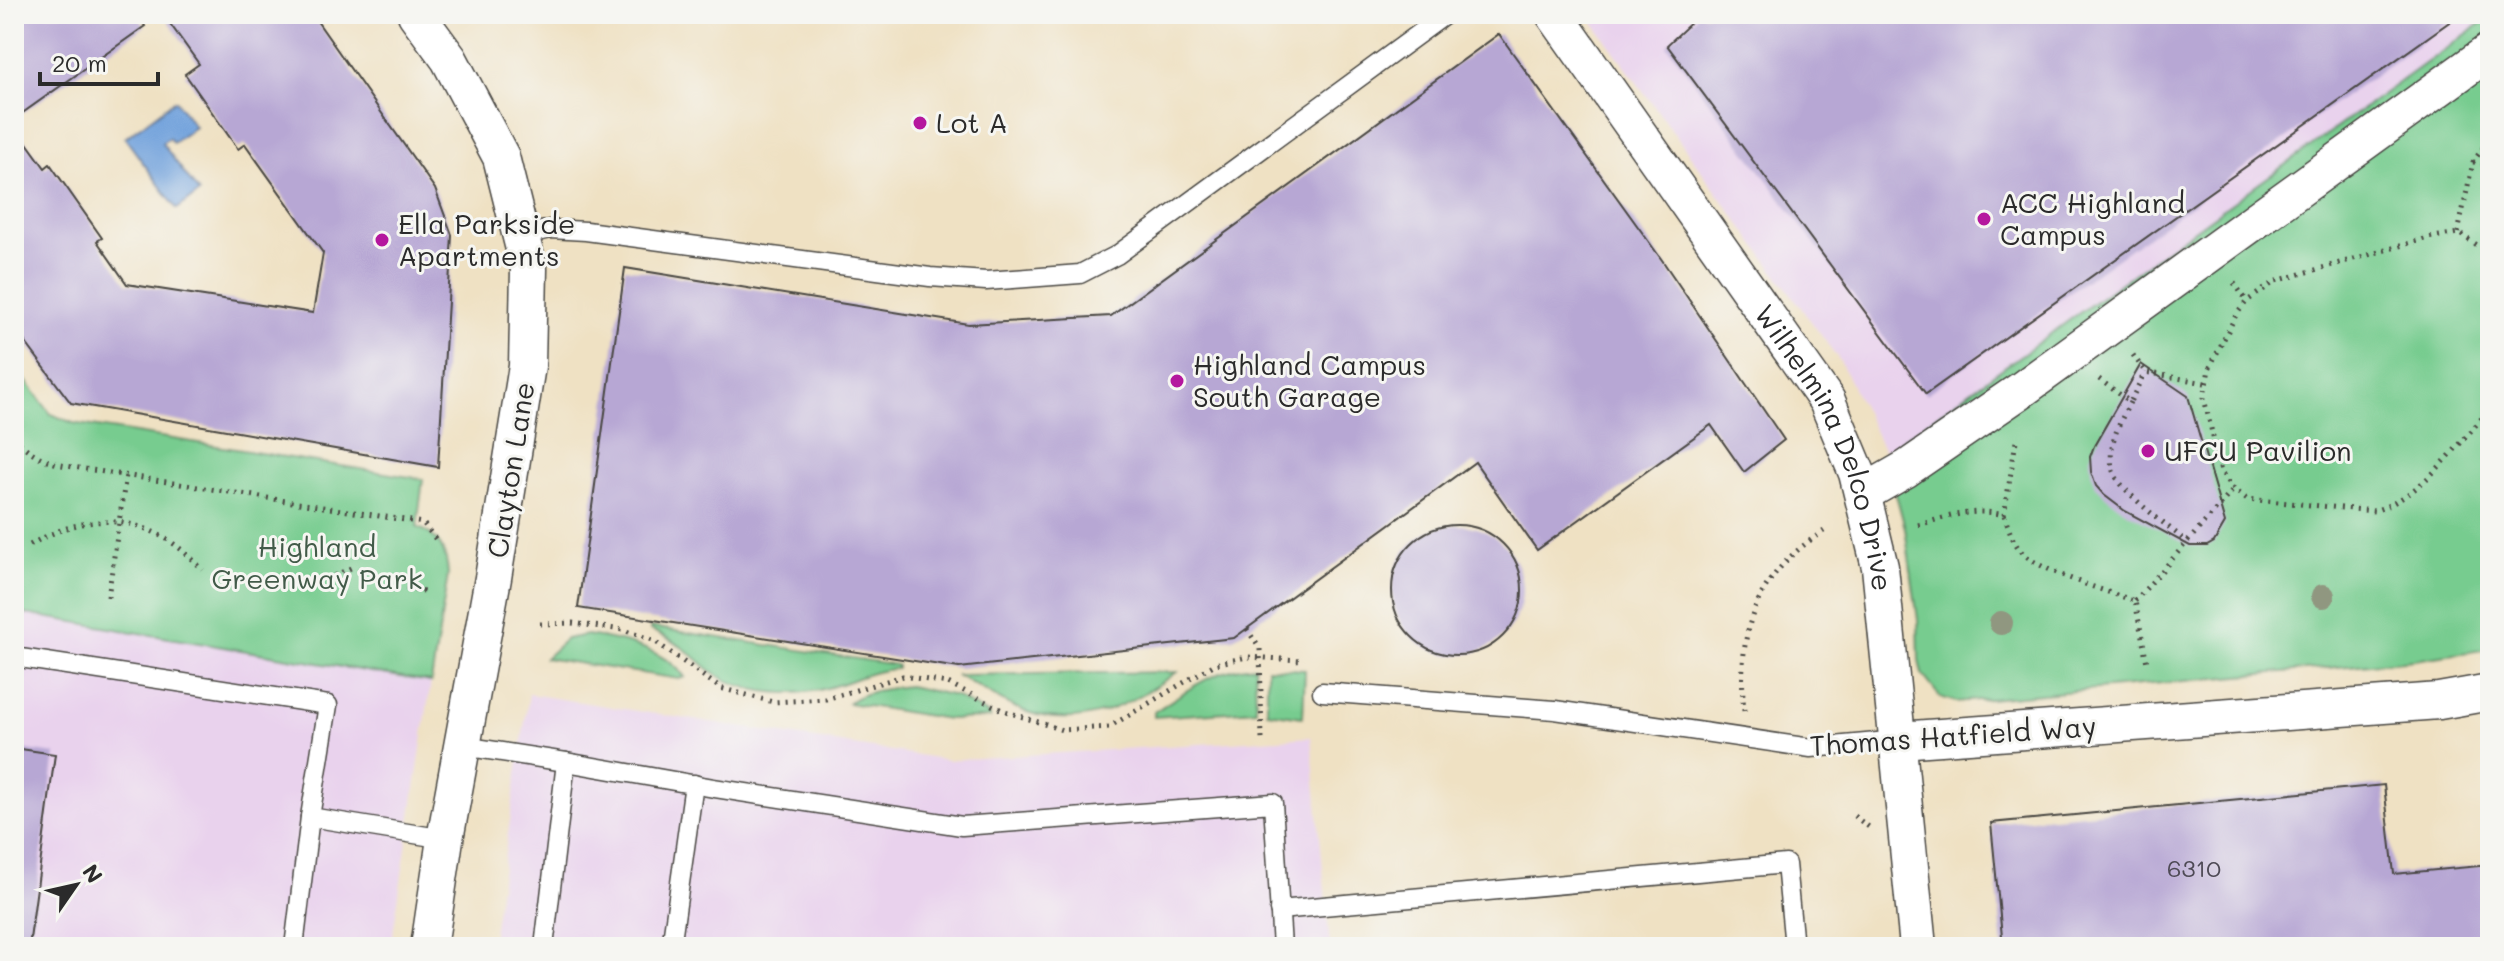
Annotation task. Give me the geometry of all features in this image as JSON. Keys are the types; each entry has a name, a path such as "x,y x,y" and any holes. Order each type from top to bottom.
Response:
{"street":[{"name":"Clayton Lane","path":"416,14 449,59 501,157 529,269 527,366 429,947"},
{"name":"Wilhelmina Delco Drive","path":"1554,14 1827,401 1864,493 1880,567 1918,947"},
{"path":"1864,493 1906,469 2024,388 2490,51"},
{"name":"Thomas Hatfield Way","path":"1899,740 2439,701 2490,692"}],"lane":[{"path":"521,236 550,229 586,231 986,281 1080,274 1117,255 1446,14"},
{"path":"14,657 328,705 294,947"},
{"name":"Thomas Hatfield Way","path":"1322,692 1555,710 1811,748 1899,740"},
{"path":"463,746 962,826 1273,803 1282,947"},
{"path":"544,947 566,762"},
{"path":"671,947 694,784"},
{"path":"310,817 445,839"},
{"path":"1279,910 1786,864 1794,947"}],"path":[{"path":"2458,233 2473,162 2490,138"},
{"path":"2473,162 2490,164"},
{"path":"2490,253 2458,233 2428,238 2276,281 2247,301 2236,315 2205,383 2204,398 2221,472 2234,489 2247,499 2374,511 2393,505 2432,472 2490,409"},
{"path":"2112,324 2145,372 2205,383"},
{"path":"2068,356 2130,402"},
{"path":"2145,372 2115,432 2112,471 2121,484 2187,542"},
{"path":"2024,388 2004,515 2012,538 2025,556 2066,576 2135,601"},
{"path":"14,437 29,452 45,461 423,523 437,541"},
{"path":"108,597 126,475"},
{"path":"2135,601 2234,489"},
{"path":"1918,525 1965,512 1988,511 2004,515"},
{"path":"30,545 49,533 74,524 101,520 119,522 138,525 163,535 185,550 203,570"},
{"path":"1744,717 1742,670 1746,628 1760,597 1779,568 1801,546 1824,531"},
{"path":"327,579 353,567"},
{"path":"406,587 428,592"},
{"path":"2135,601 2147,663"},
{"path":"540,624 572,623 623,630 653,640 720,688 773,702 826,699 903,676 948,683 1002,710 1062,730 1109,727 1215,664 1247,657 1301,660"},
{"path":"1247,629 1260,649 1262,741"},
{"path":"1854,816 1874,830"}],"shaded area":[{"name":"ACC Highland Campus","path":"1587,14 2490,14 2490,17 1885,453 1840,361"},
{"path":"14,612 431,682 391,947 14,947"},
{"path":"529,694 949,760 1311,737 1330,947 491,947"}],"green space":[{"path":"2490,17 2490,649 2414,660 1956,702 1940,697 1922,674 1919,661 1918,620 1905,528 1885,453"},
{"name":"Highland Greenway Park","path":"14,365 51,414 73,423 423,479 417,527 440,545 448,575 431,682 14,612"},
{"path":"650,627 897,665 897,669 875,672 813,691 764,691 717,675 687,651 650,630"},
{"path":"587,635 653,652 685,677 679,679 545,658 566,639"},
{"path":"1255,666 1256,710 1154,717 1154,712 1201,682 1225,672"},
{"path":"1267,668 1305,670 1303,717 1267,712"},
{"path":"1177,672 1138,697 1098,714 1077,718 1033,714 956,675"},
{"path":"909,686 955,696 990,718 948,719 848,703 869,693"}],"water":[{"path":"175,100 195,127 173,143 169,138 162,143 199,193 177,209 125,138"}],"building":[{"path":"14,14 141,14 138,16 145,26 14,119"},
{"name":"Ella Parkside Apartments","path":"163,14 312,14 435,189 452,235 438,467 71,403 14,327 14,125 45,168 50,164 102,238 97,241 127,284 313,313 323,253 245,144 238,149 185,74 199,64"},
{"name":"ACC Highland Campus","path":"1697,14 2447,14 2452,20 1926,394 1667,45"},
{"name":"Highland Campus South Garage","path":"1499,34 1662,260 1784,440 1744,472 1711,425 1537,550 1475,462 1234,638 959,668 578,608 625,268 968,324 1111,316"},
{"name":"UFCU Pavilion","path":"2141,364 2188,396 2225,523 2214,542 2207,546 2190,546 2125,511 2096,486 2090,457 2094,446"},
{"path":"1457,525 1482,530 1503,544 1517,565 1522,590 1517,615 1503,636 1482,650 1457,655 1432,650 1411,636 1397,615 1392,590 1397,565 1411,544 1432,530"},
{"path":"14,748 55,754 29,947 14,947"},
{"path":"2384,785 2394,874 2490,865 2490,947 2003,947 1991,823"}],"place":[{"name":"Lot A","path":"920,123"},
{"name":"ACC Highland Campus","path":"1984,219"},
{"name":"Ella Parkside Apartments","path":"382,240"},
{"name":"Highland Campus South Garage","path":"1177,381"},
{"name":"UFCU Pavilion","path":"2148,451"}]}
